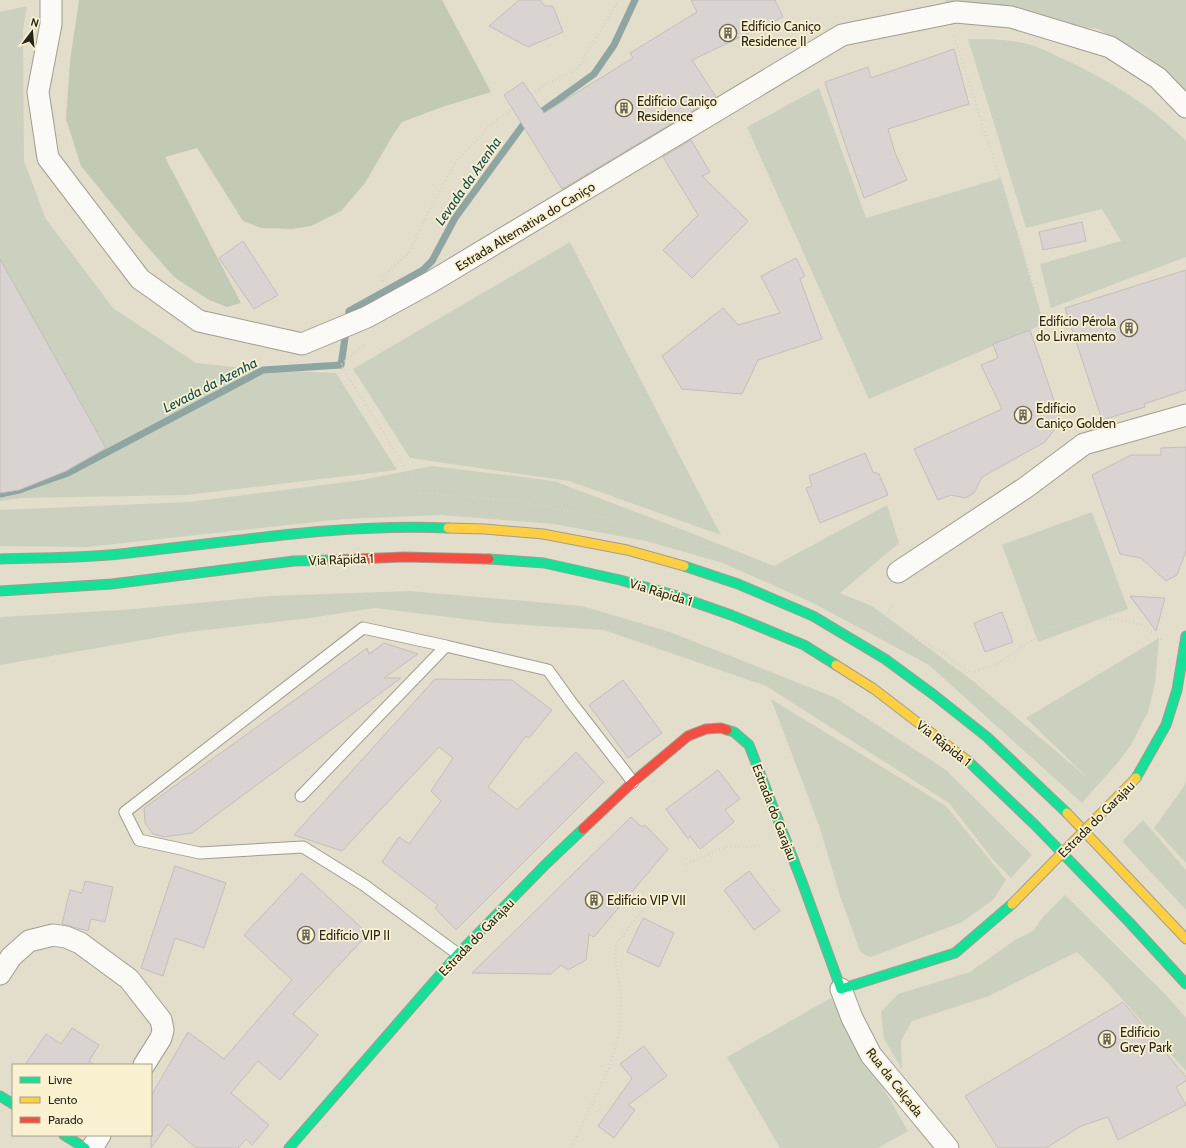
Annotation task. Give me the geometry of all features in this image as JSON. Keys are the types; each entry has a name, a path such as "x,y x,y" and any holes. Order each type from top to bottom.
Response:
{"main road":[{"path":"0,559 108,555 287,534 407,526 485,529 543,534 627,550 682,565 738,584 813,616 885,659 934,695 987,737 1058,803 1186,939"},
{"name":"Via Rápida 1","path":"0,591 112,584 294,561 404,557 474,558 544,563 620,580 674,595 732,615 804,645 874,689 971,764 1052,842 1186,984"},
{"name":"Estrada do Garajau","path":"289,1148 458,954 546,864 633,782 688,736 706,728 721,728 734,732 749,745 802,882 841,989 955,953 1012,904 1136,778 1166,725 1177,690 1186,636"},
{"path":"0,1096 12,1103"},
{"path":"66,1136 86,1148"}],"street":[{"name":"Estrada Alternativa do Caniço","path":"51,0 51,24 38,92 48,158 140,279 199,321 302,344 367,317 431,282 842,35 956,12 1011,17 1110,47 1158,78 1186,107"},
{"path":"898,572 1025,488 1084,444 1186,415"},
{"path":"0,974 11,957 29,941 53,935 66,937 80,943 129,979 161,1020 161,1038 145,1064"},
{"name":"Rua da Calçada","path":"841,989 852,1018 871,1055 948,1148"},
{"path":"92,1148 99,1136"}],"lane":[{"path":"458,954 364,885 303,847 200,853 139,840 125,812 363,628 548,670 633,782"},
{"path":"301,796 446,646"}],"path":[{"path":"380,287 384,276 410,250 427,214 455,163 494,122 543,86 577,69 619,0"},
{"path":"953,33 1036,290"},
{"path":"364,344 341,365 421,493 509,500 603,518 625,524"},
{"path":"693,542 722,552"},
{"path":"880,626 892,606"},
{"path":"873,623 911,635 944,653 969,673 994,666 1052,627 1086,620 1117,619 1141,625 1162,640"},
{"path":"686,864 728,846 751,847 764,844"},
{"path":"571,1148 609,1070 620,1029 620,996 615,960 616,943 644,909"}],"green space":[{"path":"79,0 442,0 491,92 442,107 402,122 365,183 341,211 311,226 292,229 261,228 243,221 197,148 165,157 241,303 227,307 209,300 174,277 138,236 81,166 66,119 70,61"},
{"path":"945,0 1186,0 1186,92 1146,55 1098,29 946,7"},
{"path":"27,6 23,30 24,161 46,219 113,308 196,363 263,370 336,373 397,470 186,495 21,498 0,501 0,12"},
{"path":"968,39 994,39 1020,42 1037,47 1068,61 1100,77 1145,106 1173,128 1186,141 1186,257 1051,308 1040,264 1121,241 1102,209 1026,228"},
{"path":"819,88 866,218 1001,178 1044,324 869,399 747,127"},
{"path":"570,242 721,535 569,481 410,458 353,369"},
{"path":"432,466 554,481 774,566 887,505 899,543 840,593 872,606 973,681 1089,779 1026,718 1159,638 1155,684 1148,712 1131,745 1082,803 929,665 811,602 723,563 646,541 554,524 440,515 344,519 87,547 0,546 0,510 189,502 362,480"},
{"path":"1092,512 1128,609 1038,642 1002,545"},
{"path":"409,591 582,606 670,632 836,698 946,770 1032,855 1011,878 994,861 949,803 766,686 604,630 496,623 375,608 310,618 188,632 0,665 0,617 122,610 271,596"},
{"path":"771,699 946,806 1006,880 993,900 962,922 871,957 860,951 840,896 820,828"},
{"path":"1186,781 1186,863 1154,828 1183,788"},
{"path":"1143,820 1186,870 1186,910 1122,841"},
{"path":"1065,895 1166,995 1186,1018 1186,1071 1107,982 1077,952 989,996 912,1021 901,1041 902,1069 884,1039 881,1012 898,994 970,972 1015,940 1033,931 1043,917"},
{"path":"831,998 908,1131 878,1148 780,1148 727,1057"}],"building":[{"path":"519,0 540,0 545,6 553,6 563,32 528,47 489,26"},
{"path":"691,0 775,0 783,17 692,60 716,97 562,189 504,95 523,82 544,113 633,58 630,53 697,12"},
{"path":"954,49 969,104 888,129 895,153 907,180 864,198 825,82 868,67 871,78"},
{"path":"691,140 710,172 702,176 748,221 692,278 663,250 698,215 663,157"},
{"path":"1082,222 1086,241 1043,250 1039,232"},
{"path":"243,241 278,295 254,309 219,258"},
{"path":"796,258 805,276 800,279 822,339 758,360 742,394 682,389 662,356 723,308 738,325 780,313 761,276"},
{"path":"0,259 106,448 66,471 19,490 0,493"},
{"name":"Edifício Pérola do Livramento","path":"1186,270 1186,390 1144,404 1145,407 1102,420 1065,308"},
{"name":"Edifício Caniço Golden","path":"1030,330 1061,421 1045,442 982,477 974,493 965,498 951,495 938,500 914,449 1002,409 981,365 998,358 993,344"},
{"path":"1186,447 1186,551 1177,575 1166,581 1141,558 1120,554 1092,475 1131,455 1161,455 1161,448"},
{"path":"865,453 873,472 879,474 888,495 820,523 806,488 812,486 809,476"},
{"path":"1130,596 1165,598 1156,631"},
{"path":"1002,612 1013,642 985,652 974,623"},
{"path":"384,643 418,654 384,678 401,678 192,833 164,837 153,834 145,823 144,808 367,648 369,654"},
{"path":"435,679 512,680 552,710 529,738 526,736 488,787 517,810 576,752 604,782 456,930 435,908 438,905 382,862 399,837 409,844 441,801 431,791 453,758 439,747 342,851 294,835"},
{"path":"623,680 662,733 628,758 589,705"},
{"path":"718,770 740,799 725,810 734,822 700,849 690,836 688,839 666,809"},
{"name":"Edifício VIP VII","path":"631,817 642,827 645,825 668,849 594,937 589,934 586,960 568,970 561,965 551,974 472,973"},
{"path":"175,866 226,883 204,948 175,938 163,976 141,968"},
{"path":"749,871 780,911 754,930 724,890"},
{"path":"302,873 368,934 293,1014 318,1035 280,1080 258,1061 231,1093 269,1125 252,1145 246,1139 238,1148 196,1148 168,1124 151,1148 152,1094 188,1032 224,1059 292,980 244,935"},
{"path":"85,881 113,887 105,922 91,919 88,931 62,924 70,890 82,893"},
{"path":"643,918 674,933 659,967 627,952"},
{"name":"Edifício Grey Park","path":"1123,1002 1186,1077 1186,1081 1176,1087 1186,1105 1118,1140 1108,1117 1081,1126 1046,1148 998,1148 965,1096"},
{"path":"72,1028 99,1045 89,1061 94,1064 26,1064 46,1034 61,1044"},
{"path":"644,1046 667,1076 628,1105 635,1110 614,1138 598,1126 632,1078 620,1064"}],"waterway":[{"name":"Levada da Azenha","path":"0,494 19,490 68,473 263,370 341,365 349,311 423,270 432,261 455,218 523,125 594,74 614,45 635,0"}],"traffic: fast":[{"path":"0,559 109,555 320,531 405,527 448,528"},
{"path":"489,559 544,563 620,580 674,595 731,615 804,645 836,665"},
{"path":"0,591 112,584 294,561 332,560"},
{"path":"684,566 738,584 813,616 885,659 987,737 1067,813"},
{"path":"1136,778 1166,725 1177,690 1186,636"},
{"path":"727,730 734,732 749,745 802,882 841,989 955,953 1012,904"},
{"path":"968,761 1035,825 1129,922 1186,984"},
{"path":"289,1148 458,954 546,864 583,829"},
{"path":"0,1096 12,1103"},
{"path":"66,1136 85,1148"}],"traffic: slow":[{"path":"448,528 485,529 543,534 627,550 684,566"},
{"path":"836,665 874,689 968,761"},
{"path":"1012,904 1136,778"},
{"path":"1067,813 1186,939"}],"traffic: jam":[{"path":"332,560 404,557 489,559"},
{"path":"583,829 633,782 688,736 706,729 721,728 727,730"}],"place":[{"name":"Edifício Caniço Residence II","path":"728,33"},
{"name":"Edifício Caniço Residence","path":"624,108"},
{"name":"Edifício Pérola do Livramento","path":"1129,328"},
{"name":"Edifício Caniço Golden","path":"1023,415"},
{"name":"Edifício VIP VII","path":"594,900"},
{"name":"Edifício VIP II","path":"306,935"},
{"name":"Edifício Grey Park","path":"1107,1039"}]}
